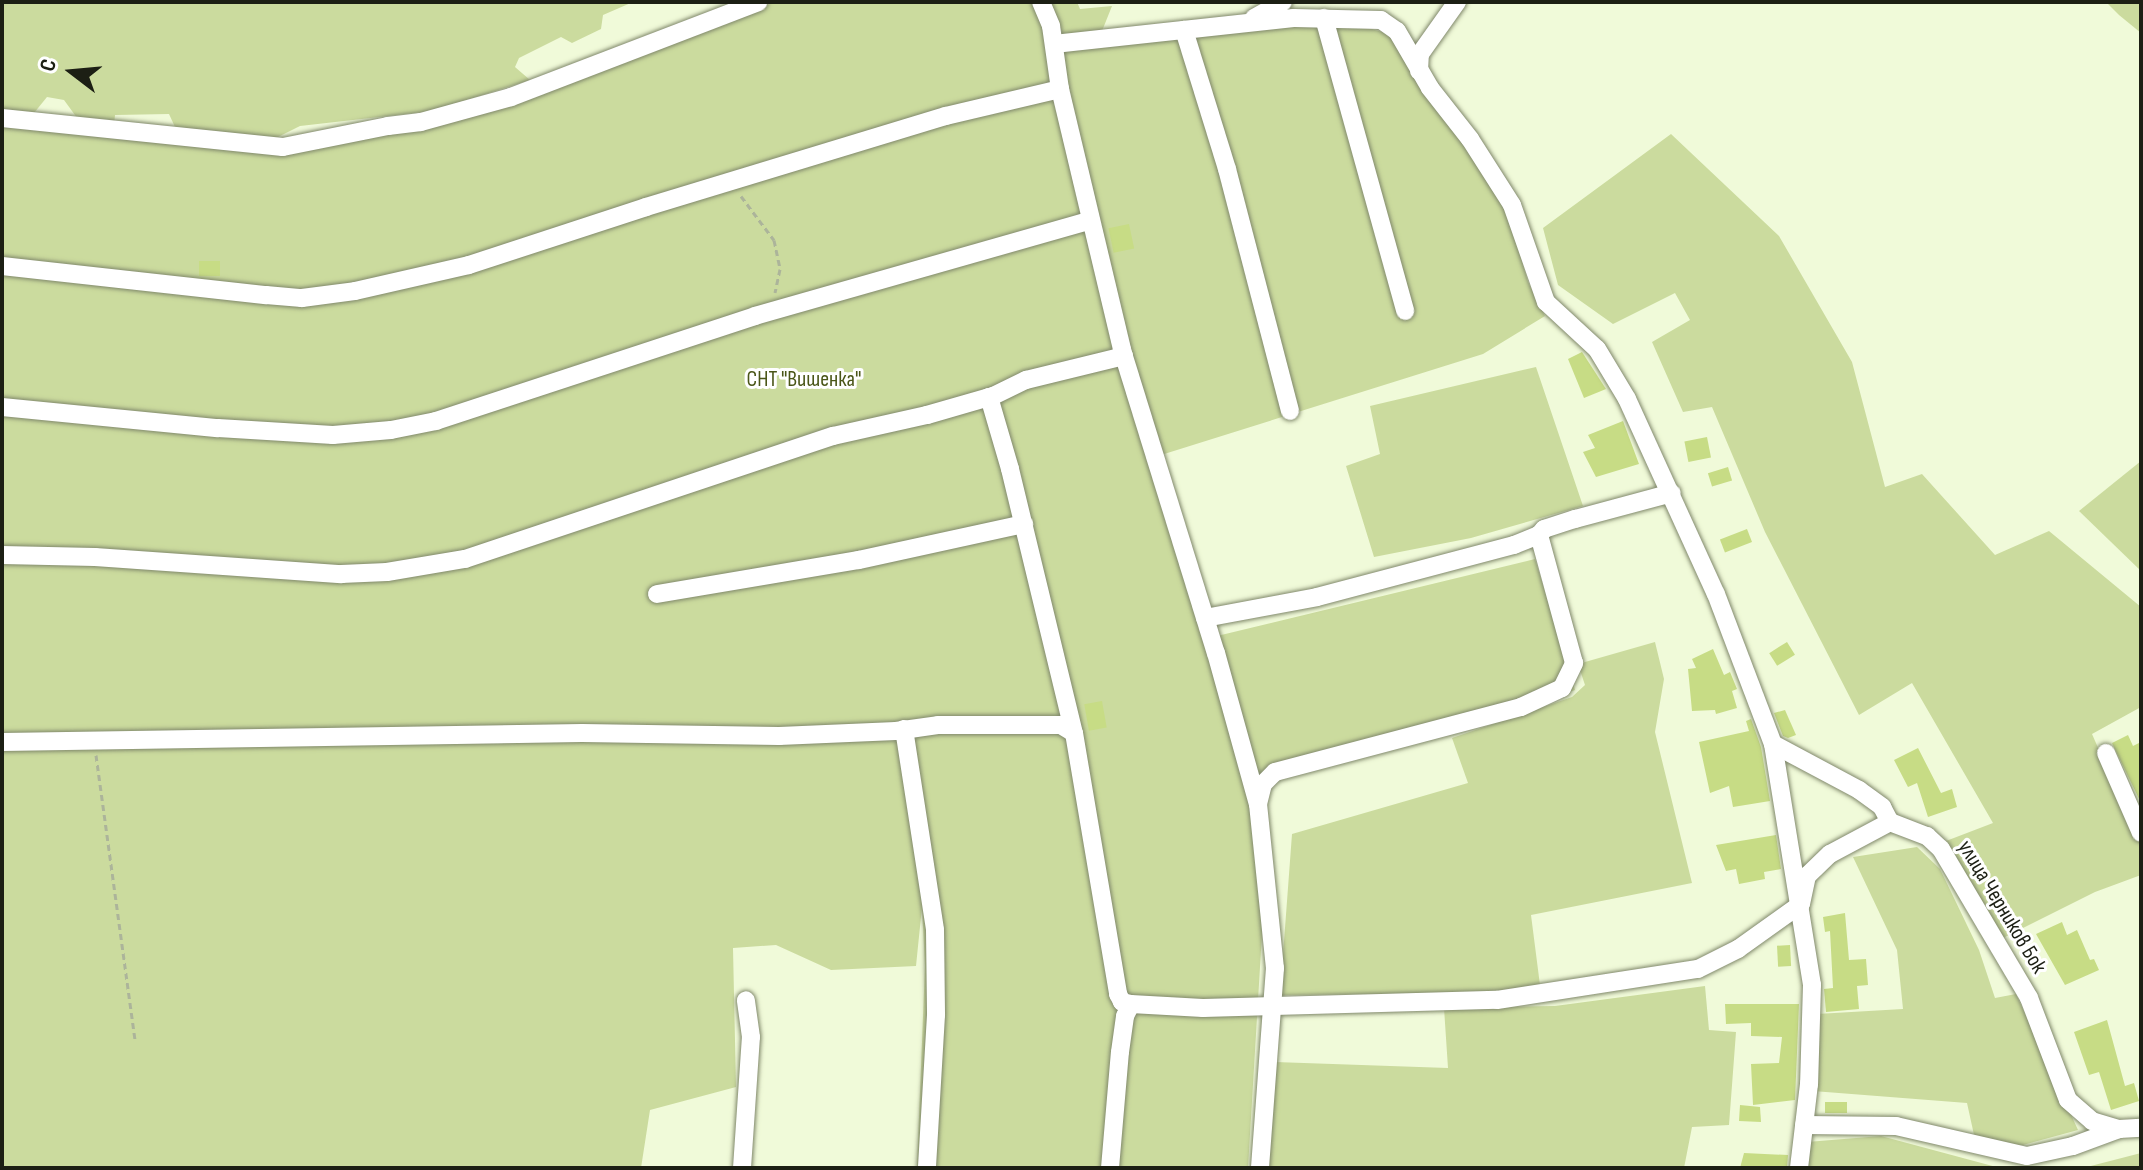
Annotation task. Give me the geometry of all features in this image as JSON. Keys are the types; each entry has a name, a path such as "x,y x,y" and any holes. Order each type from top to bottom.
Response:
{"street":[{"path":"2,118 283,147 421,122 511,97 758,2"},
{"path":"1041,2 1054,44 1060,89 1124,356 1205,618 1258,804 1275,968 1260,1168"},
{"path":"1242,24 1283,2"},
{"path":"1419,72 1420,54 1457,2"},
{"path":"1054,44 1242,24 1324,18 1381,20 1397,31 1413,54 1419,72 1470,139 1512,205 1546,302 1585,335 1627,399 1672,493 1756,692 1773,744 1812,985 1799,1168"},
{"path":"1324,18 1405,311"},
{"path":"1184,30 1227,169 1290,411"},
{"path":"2,266 251,294 302,298 329,295 410,281 469,265 946,116 1060,89"},
{"path":"2,407 218,428 333,435 391,430 436,421 755,316 1091,220"},
{"path":"2,555 95,557 341,574 465,559 833,436 989,397 1026,380 1124,356"},
{"path":"989,397 1024,524 1074,733 1118,994 1122,1002 1272,1008 1308,1004 1497,1000 1698,969 1738,949 1801,904 1804,882 1817,864 1890,822"},
{"path":"1205,618 1332,593 1514,545 1539,535 1544,529 1672,493"},
{"path":"657,594 887,554 1024,524"},
{"path":"1258,804 1263,784 1275,772 1521,707 1562,688 1574,663 1538,542 1539,535"},
{"path":"2,742 582,733 779,736 938,725 1010,724 1061,725 1074,733"},
{"path":"904,729 935,930 936,1015 927,1168"},
{"name":"улица Черников Бок","path":"1773,744 1859,790 1882,807 1890,822 1927,836 1941,849 2029,998 2068,1100 2092,1121 2119,1129 2141,1128"},
{"path":"2106,753 2141,833"},
{"path":"742,1168 751,1037 746,1000"},
{"path":"1110,1168 1120,1052 1125,1016 1131,1004"},
{"path":"1804,1125 1896,1126 2027,1156 2073,1146 2119,1129"}],"path":[{"path":"728,182 774,240 780,269 774,297 755,316"},
{"path":"94,741 135,1041"}],"green space":[{"path":"2,2 633,2 603,15 601,29 572,43 561,37 519,58 515,67 530,80 432,111 300,126 274,139 175,127 169,114 115,115 114,125 80,122 64,100 47,97 34,113 2,111"},
{"name":"СНТ \"Вишенка\"","path":"775,2 1033,2 1050,49 1314,24 1364,27 1386,33 1407,58 1417,84 1468,147 1507,209 1528,282 1545,316 1483,354 1161,455 1217,636 1535,559 1575,690 1506,717 1279,776 1268,787 1254,816 1264,900 1248,1168 917,1168 925,966 922,907 916,966 831,970 776,945 733,948 736,1087 650,1110 641,1168 2,1168 2,125 282,153 551,89"},
{"path":"1051,2 1077,2 1080,9 1112,6 1102,31 1063,35"},
{"path":"2106,2 2141,2 2141,33 2119,15"},
{"path":"1671,134 1779,236 1852,362 1885,487 1922,474 1995,555 2049,531 2141,607 2141,707 2092,734 2141,846 2141,875 2095,892 2003,938 1946,841 1993,823 1912,683 1859,715 1765,532 1712,407 1683,412 1652,342 1690,320 1675,293 1613,324 1558,285 1543,228"},
{"path":"1536,367 1583,506 1471,538 1374,557 1346,466 1380,454 1370,406"},
{"path":"2141,461 2141,571 2079,511"},
{"path":"1655,642 1664,679 1655,732 1692,883 1531,915 1541,993 1280,995 1292,834 1468,783 1452,738 1572,697 1585,685 1578,664"},
{"path":"1917,847 1940,869 1979,950 1995,998 2016,994 2078,1130 2023,1145 1976,1144 1967,1103 1813,1091 1817,1014 1903,1009 1897,950 1853,857"},
{"path":"1705,986 1709,1030 1736,1032 1729,1125 1692,1127 1684,1168 1267,1168 1275,1062 1448,1068 1444,1008 1555,1006"},
{"path":"1881,1136 2000,1168 1804,1168 1807,1142"},
{"path":"2141,1153 2141,1168 2083,1168"}],"building":[{"path":"1129,224 1134,248 1114,253 1108,228"},
{"path":"199,261 220,261 220,276 199,276"},
{"path":"1582,352 1606,389 1584,398 1568,359"},
{"path":"1623,421 1639,464 1596,477 1583,452 1595,448 1588,435"},
{"path":"1707,437 1711,458 1688,462 1684,441"},
{"path":"1728,467 1732,480 1712,487 1708,473"},
{"path":"1747,529 1752,542 1725,552 1720,539"},
{"path":"1787,642 1795,655 1777,666 1769,653"},
{"path":"1713,649 1724,675 1730,672 1737,689 1732,691 1737,708 1716,714 1715,710 1692,711 1688,669 1696,668 1692,659"},
{"path":"1102,701 1107,728 1089,731 1084,704"},
{"path":"1785,710 1796,735 1788,738 1783,736 1774,713"},
{"path":"1751,719 1761,747 1770,801 1733,807 1729,786 1710,793 1699,742 1749,731 1746,721"},
{"path":"2128,735 2133,746 2141,742 2141,803 2112,743"},
{"path":"1918,748 1941,793 1952,789 1957,807 1928,817 1917,783 1908,787 1894,760"},
{"path":"1776,835 1781,869 1764,872 1765,879 1739,884 1736,869 1726,871 1716,845"},
{"path":"1845,913 1849,960 1866,959 1868,985 1857,986 1859,1009 1826,1012 1824,989 1833,988 1830,931 1825,932 1823,917"},
{"path":"2062,922 2067,935 2077,930 2090,960 2094,959 2099,970 2065,985 2036,934"},
{"path":"1790,945 1791,966 1778,967 1777,946"},
{"path":"1725,1004 1799,1004 1795,1100 1753,1105 1751,1064 1779,1063 1782,1037 1751,1036 1751,1023 1726,1024"},
{"path":"2107,1020 2125,1086 2134,1083 2139,1101 2111,1110 2099,1072 2089,1075 2074,1032"},
{"path":"1825,1102 1847,1102 1847,1113 1825,1113"},
{"path":"1740,1105 1760,1107 1761,1122 1739,1121"},
{"path":"1744,1153 1788,1155 1787,1168 1740,1168"}]}
